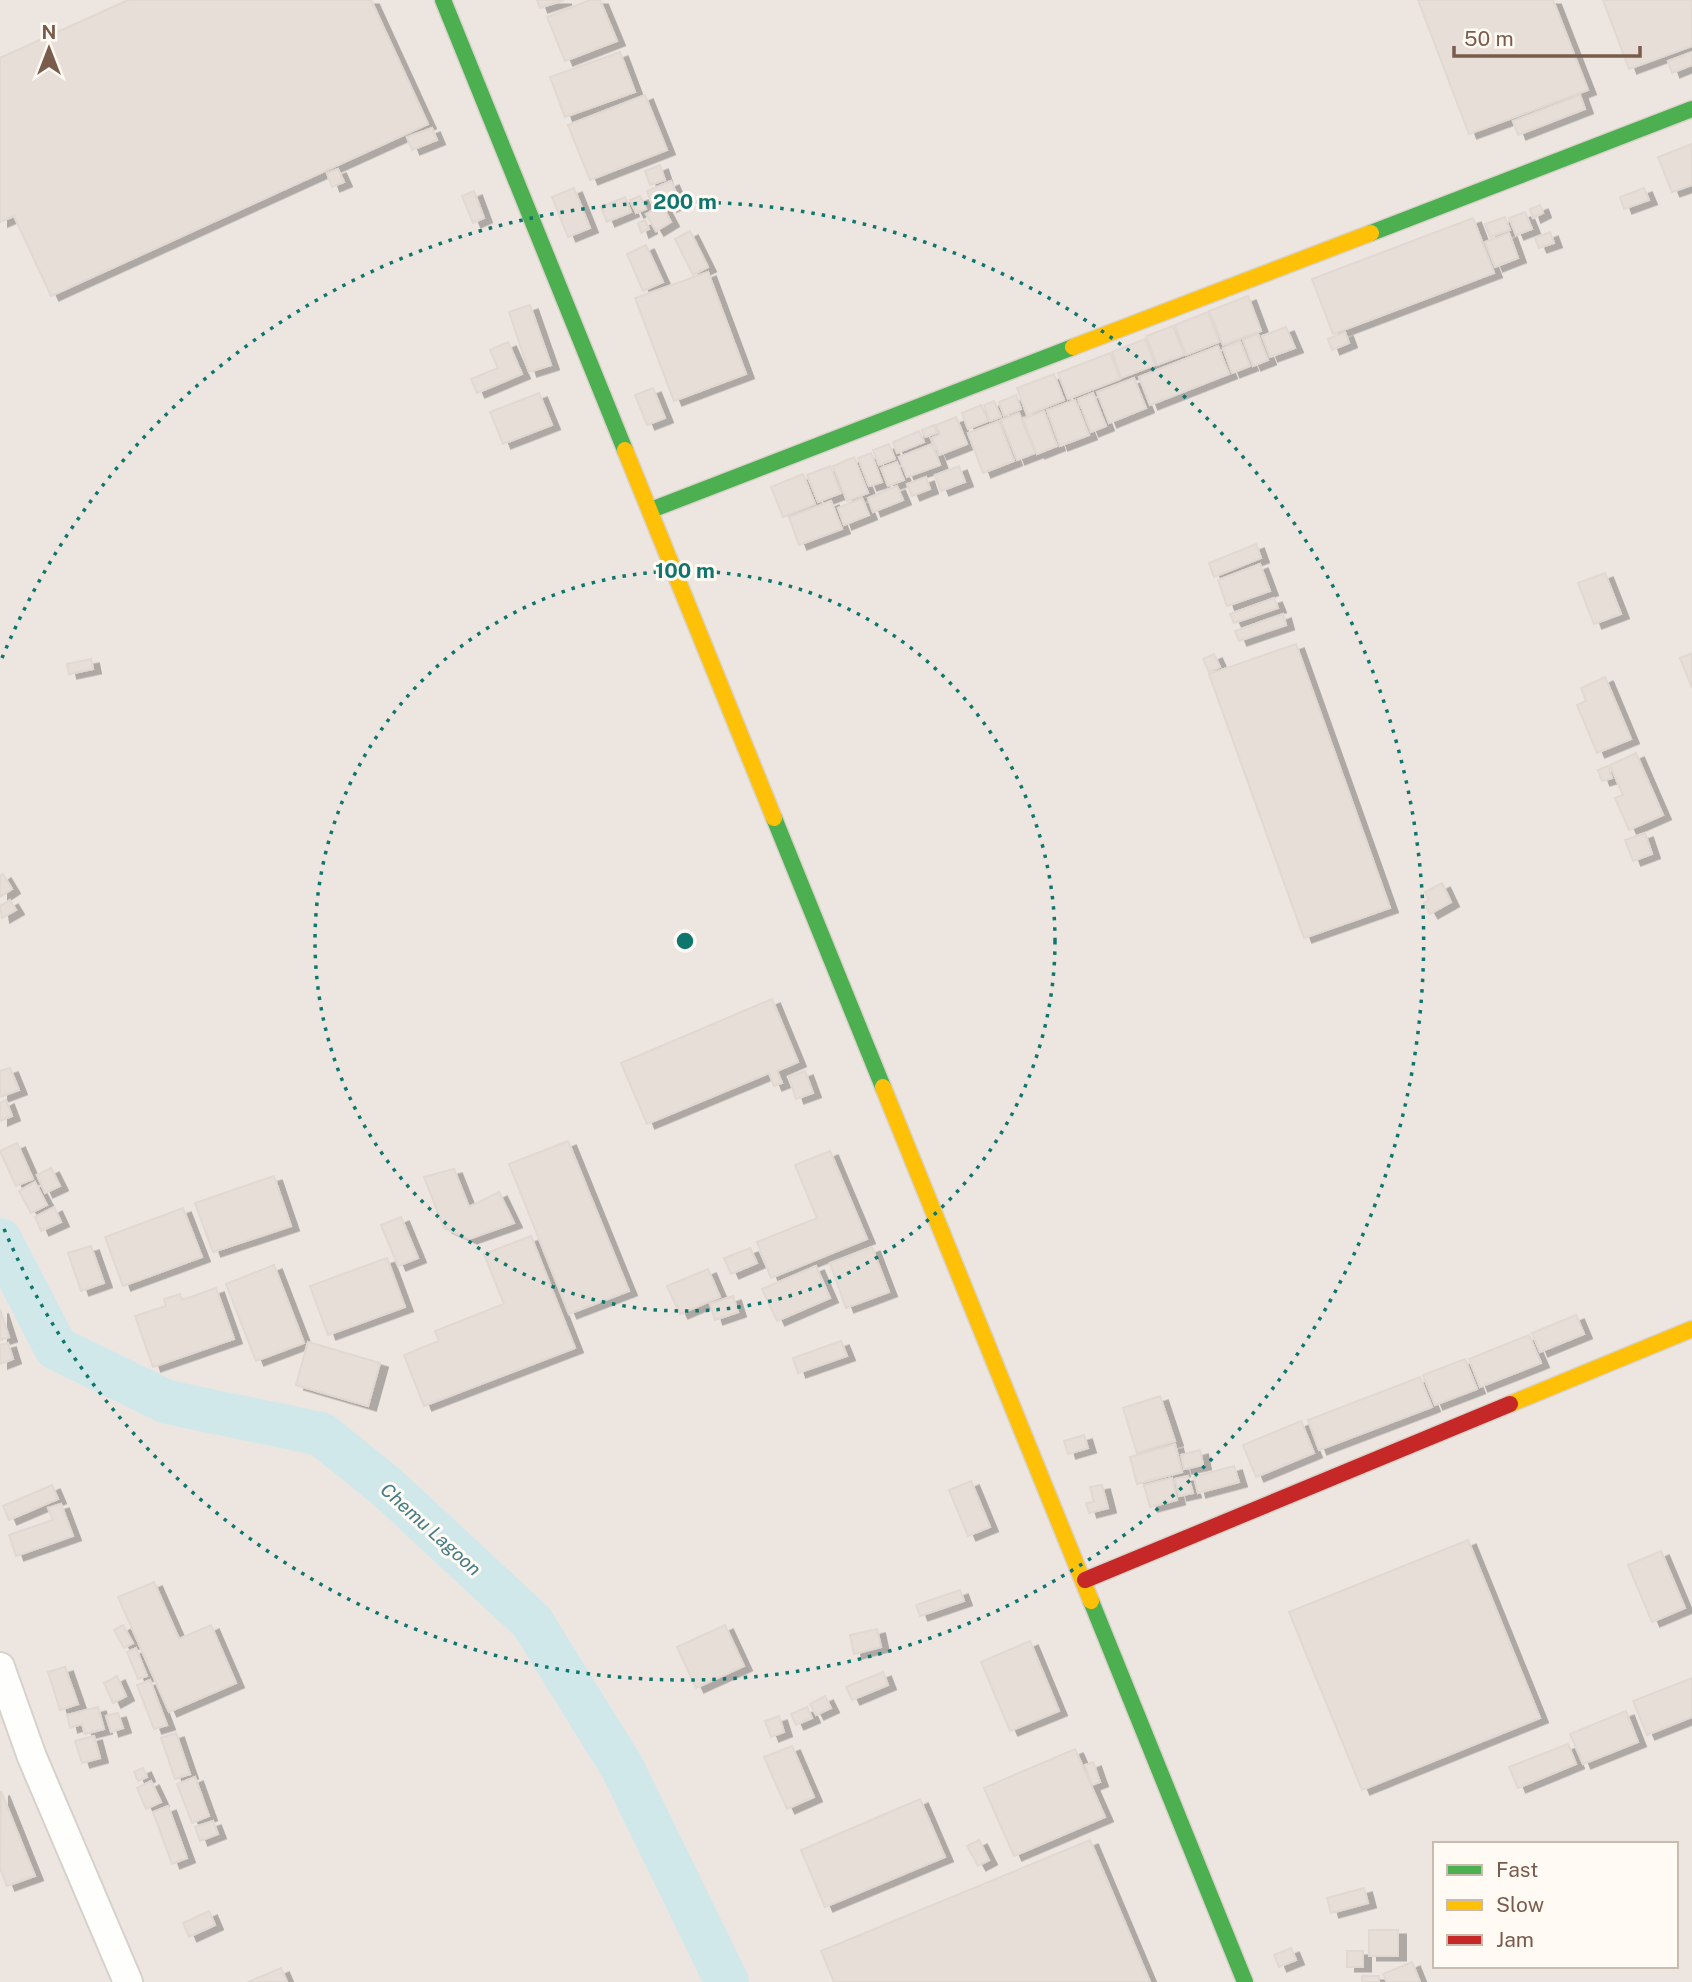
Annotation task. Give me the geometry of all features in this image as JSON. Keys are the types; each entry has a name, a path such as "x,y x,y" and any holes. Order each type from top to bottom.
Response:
{"street":[{"path":"443,0 1085,1580 1245,1982"},
{"path":"651,510 1692,109"},
{"path":"1085,1580 1692,1329"},
{"path":"0,1667 32,1756 128,1982"}],"shaded area":[{"path":"0,0 1692,0 1692,1982 0,1982"}],"building":[{"path":"128,0 371,0 428,124 51,296 14,216 0,222 0,58"},
{"path":"537,0 564,0 540,8"},
{"path":"590,0 600,0 617,41 565,61 547,17"},
{"path":"1418,0 1553,0 1588,90 1469,134"},
{"path":"1603,0 1692,0 1692,46 1629,69"},
{"path":"620,52 635,92 565,117 550,77"},
{"path":"1692,52 1692,65 1672,73 1668,61"},
{"path":"645,95 667,150 590,180 568,125"},
{"path":"1580,95 1585,109 1518,135 1513,121"},
{"path":"432,128 437,140 412,150 407,137"},
{"path":"1692,144 1692,185 1672,192 1658,157"},
{"path":"660,165 665,180 650,185 645,171"},
{"path":"338,169 344,182 332,187 327,173"},
{"path":"671,181 680,202 669,207 667,200 653,206 647,191"},
{"path":"574,188 590,228 568,237 552,197"},
{"path":"1644,188 1649,200 1624,209 1620,197"},
{"path":"474,191 484,218 473,223 462,196"},
{"path":"640,196 646,209 636,213 630,200"},
{"path":"625,197 631,212 607,222 601,207"},
{"path":"662,205 671,222 656,231 646,214"},
{"path":"1540,205 1543,213 1533,218 1530,209"},
{"path":"1525,212 1532,229 1516,235 1509,218"},
{"path":"1505,217 1510,230 1490,237 1485,224"},
{"path":"1473,218 1494,273 1333,334 1312,279"},
{"path":"645,220 649,229 641,233 638,223"},
{"path":"690,231 708,267 693,275 675,239"},
{"path":"1550,232 1554,243 1539,248 1535,238"},
{"path":"1509,233 1518,258 1495,267 1485,242"},
{"path":"646,245 663,282 643,291 627,254"},
{"path":"708,272 746,374 674,401 635,298"},
{"path":"1248,296 1261,331 1223,345 1209,311"},
{"path":"530,305 551,365 529,372 509,312"},
{"path":"1208,312 1219,342 1186,355 1175,325"},
{"path":"1173,326 1184,355 1157,365 1146,336"},
{"path":"1286,327 1295,348 1270,357 1262,336"},
{"path":"1345,332 1349,343 1332,350 1328,339"},
{"path":"1258,334 1268,360 1253,366 1243,340"},
{"path":"1145,339 1155,365 1121,378 1112,352"},
{"path":"1240,341 1250,366 1232,373 1223,348"},
{"path":"508,342 522,374 477,393 471,379 498,368 490,350"},
{"path":"1218,346 1229,374 1150,405 1139,377"},
{"path":"1110,353 1120,379 1068,399 1058,373"},
{"path":"1054,374 1064,400 1027,415 1017,388"},
{"path":"1134,378 1146,408 1109,423 1097,392"},
{"path":"653,388 665,418 647,425 635,395"},
{"path":"539,393 552,425 503,444 490,412"},
{"path":"1093,393 1106,426 1091,432 1078,399"},
{"path":"1016,395 1021,409 1004,416 999,402"},
{"path":"1075,400 1089,435 1060,446 1047,410"},
{"path":"994,401 1001,417 990,421 984,405"},
{"path":"981,405 988,421 968,429 962,413"},
{"path":"1044,411 1057,446 1037,454 1023,419"},
{"path":"1019,413 1035,453 1017,460 1001,420"},
{"path":"956,417 967,444 939,455 932,438 940,435 936,425"},
{"path":"999,421 1014,461 983,473 968,433"},
{"path":"934,425 937,433 925,437 922,430"},
{"path":"919,431 924,442 897,453 893,442"},
{"path":"889,444 895,459 879,465 873,450"},
{"path":"932,444 940,465 907,477 899,457"},
{"path":"871,453 882,482 869,486 858,458"},
{"path":"854,457 868,493 847,501 833,466"},
{"path":"897,462 904,480 888,486 881,468"},
{"path":"830,466 841,493 818,502 807,475"},
{"path":"959,466 965,482 941,491 935,475"},
{"path":"803,474 815,504 783,517 771,487"},
{"path":"926,477 930,489 912,496 907,484"},
{"path":"897,486 903,500 873,512 868,498"},
{"path":"862,498 869,515 844,525 838,508"},
{"path":"831,501 842,529 799,545 789,517"},
{"path":"1256,544 1261,558 1214,577 1209,563"},
{"path":"1260,564 1270,591 1227,606 1218,580"},
{"path":"1605,573 1621,614 1594,624 1578,583"},
{"path":"1274,598 1278,608 1234,623 1230,614"},
{"path":"1283,614 1286,625 1239,641 1235,631"},
{"path":"1296,644 1390,908 1304,938 1209,674"},
{"path":"1692,653 1692,688 1680,658"},
{"path":"1214,654 1220,667 1209,672 1203,659"},
{"path":"91,659 93,669 69,674 67,664"},
{"path":"1605,677 1631,739 1597,753 1577,705 1586,701 1581,688"},
{"path":"1636,753 1663,815 1629,830 1615,798 1623,795 1610,765"},
{"path":"1608,766 1612,778 1602,781 1598,770"},
{"path":"1645,833 1652,854 1633,861 1625,840"},
{"path":"3,874 12,889 0,897 0,876"},
{"path":"1442,883 1451,902 1430,914 1424,903 1429,900 1425,892"},
{"path":"10,900 16,910 2,918 0,906"},
{"path":"772,999 798,1062 777,1071 782,1083 774,1086 769,1073 647,1124 621,1063"},
{"path":"10,1068 19,1090 0,1097 0,1071"},
{"path":"805,1071 813,1093 796,1099 789,1077"},
{"path":"6,1100 12,1116 0,1121 0,1103"},
{"path":"568,1141 629,1291 569,1314 509,1164"},
{"path":"17,1143 33,1179 16,1186 0,1151"},
{"path":"830,1151 867,1239 771,1278 757,1242 817,1218 795,1165"},
{"path":"51,1168 60,1186 45,1193 37,1175"},
{"path":"454,1169 469,1207 499,1192 514,1223 469,1239 444,1228 424,1177"},
{"path":"274,1176 291,1226 213,1252 195,1203"},
{"path":"35,1182 47,1205 31,1213 19,1191"},
{"path":"54,1207 61,1222 41,1231 35,1217"},
{"path":"183,1208 202,1257 123,1286 105,1237"},
{"path":"401,1217 418,1258 398,1266 381,1225"},
{"path":"531,1236 575,1348 424,1406 404,1355 439,1341 435,1331 504,1304 484,1254"},
{"path":"91,1246 104,1283 81,1291 68,1253"},
{"path":"872,1247 889,1292 846,1308 830,1263"},
{"path":"750,1248 757,1263 731,1274 724,1258"},
{"path":"387,1258 405,1307 328,1335 310,1286"},
{"path":"274,1265 304,1343 256,1361 226,1284"},
{"path":"816,1266 830,1298 777,1321 762,1289"},
{"path":"708,1269 720,1297 680,1314 667,1286"},
{"path":"216,1288 234,1339 153,1367 135,1316 166,1306 164,1299 180,1294 182,1300"},
{"path":"733,1296 738,1312 715,1320 710,1304"},
{"path":"0,1309 9,1337 0,1340"},
{"path":"1576,1315 1584,1334 1540,1352 1532,1333"},
{"path":"1529,1335 1541,1363 1480,1387 1469,1359"},
{"path":"841,1341 847,1356 798,1373 793,1358"},
{"path":"308,1342 380,1363 368,1406 296,1385"},
{"path":"8,1343 13,1359 0,1364 0,1345"},
{"path":"1465,1359 1477,1389 1435,1405 1423,1375"},
{"path":"1420,1377 1432,1407 1319,1450 1308,1420"},
{"path":"1160,1396 1175,1441 1137,1453 1123,1408"},
{"path":"1301,1421 1314,1453 1256,1477 1243,1445"},
{"path":"1084,1435 1088,1448 1068,1454 1064,1441"},
{"path":"1175,1444 1182,1472 1137,1484 1130,1457"},
{"path":"1200,1450 1203,1465 1184,1469 1181,1455"},
{"path":"1234,1466 1239,1482 1198,1493 1194,1477"},
{"path":"1188,1476 1193,1493 1179,1496 1175,1479"},
{"path":"1172,1478 1177,1500 1150,1507 1144,1485"},
{"path":"971,1481 990,1527 968,1536 949,1490"},
{"path":"52,1485 58,1499 9,1520 3,1506"},
{"path":"1102,1485 1108,1508 1089,1513 1086,1503 1094,1502 1090,1487"},
{"path":"61,1504 73,1536 16,1556 9,1535 53,1520 48,1508"},
{"path":"1468,1540 1540,1718 1362,1790 1289,1612"},
{"path":"1661,1551 1685,1608 1652,1622 1628,1565"},
{"path":"154,1582 179,1639 211,1625 236,1683 169,1712 118,1597"},
{"path":"960,1590 964,1601 920,1616 916,1605"},
{"path":"123,1625 133,1643 124,1648 114,1630"},
{"path":"725,1625 744,1666 696,1688 677,1647"},
{"path":"877,1629 881,1647 854,1654 850,1635"},
{"path":"1030,1641 1059,1711 1010,1731 981,1662"},
{"path":"136,1648 147,1676 138,1679 127,1652"},
{"path":"65,1667 78,1704 60,1710 48,1672"},
{"path":"883,1672 888,1685 852,1700 846,1687"},
{"path":"117,1676 126,1696 113,1703 104,1683"},
{"path":"1692,1678 1692,1717 1647,1735 1633,1701"},
{"path":"150,1680 167,1725 154,1729 137,1685"},
{"path":"825,1696 831,1708 816,1715 810,1704"},
{"path":"98,1707 104,1729 85,1734 82,1724 70,1728 67,1715"},
{"path":"807,1707 812,1718 796,1725 791,1714"},
{"path":"1626,1711 1638,1742 1583,1764 1570,1734"},
{"path":"118,1713 123,1728 111,1732 106,1716"},
{"path":"779,1716 784,1732 771,1737 765,1721"},
{"path":"176,1733 190,1774 175,1779 161,1738"},
{"path":"94,1736 100,1758 82,1763 75,1741"},
{"path":"1568,1744 1576,1764 1518,1788 1509,1767"},
{"path":"792,1746 814,1797 787,1809 764,1757"},
{"path":"1075,1749 1105,1817 1014,1856 984,1788"},
{"path":"1093,1762 1100,1782 1092,1785 1085,1765"},
{"path":"143,1768 147,1777 138,1781 134,1772"},
{"path":"195,1777 209,1816 192,1823 177,1784"},
{"path":"151,1781 161,1802 146,1809 137,1788"},
{"path":"1,1791 35,1876 7,1886 0,1868"},
{"path":"920,1799 945,1857 825,1907 801,1850"},
{"path":"168,1806 187,1858 172,1864 153,1812"},
{"path":"213,1821 218,1834 200,1841 195,1827"},
{"path":"979,1840 989,1860 978,1866 967,1846"},
{"path":"1090,1840 1150,1982 834,1982 821,1951"},
{"path":"1364,1888 1368,1903 1331,1913 1327,1898"},
{"path":"209,1911 215,1925 189,1937 183,1923"},
{"path":"1369,1930 1398,1930 1398,1956 1369,1956"},
{"path":"1291,1948 1296,1960 1279,1967 1274,1955"},
{"path":"1347,1951 1363,1951 1363,1967 1347,1967"},
{"path":"1412,1962 1420,1982 1387,1982 1383,1974"},
{"path":"281,1968 287,1982 248,1982"},
{"path":"1362,1976 1379,1976 1379,1982 1362,1982"}],"waterway":[{"name":"Chemu Lagoon","path":"0,1240 56,1348 167,1402 321,1434 388,1488 532,1622 622,1767 727,1982"}],"traffic: fast":[{"path":"443,0 625,450"},
{"path":"1371,233 1692,109"},
{"path":"651,510 1073,347"},
{"path":"774,818 883,1087"},
{"path":"1091,1601 1245,1982"}],"traffic: slow":[{"path":"1073,347 1371,233"},
{"path":"625,450 774,818"},
{"path":"883,1087 1091,1601"},
{"path":"1510,1404 1692,1329"}],"traffic: jam":[{"path":"1085,1580 1510,1404"}]}
